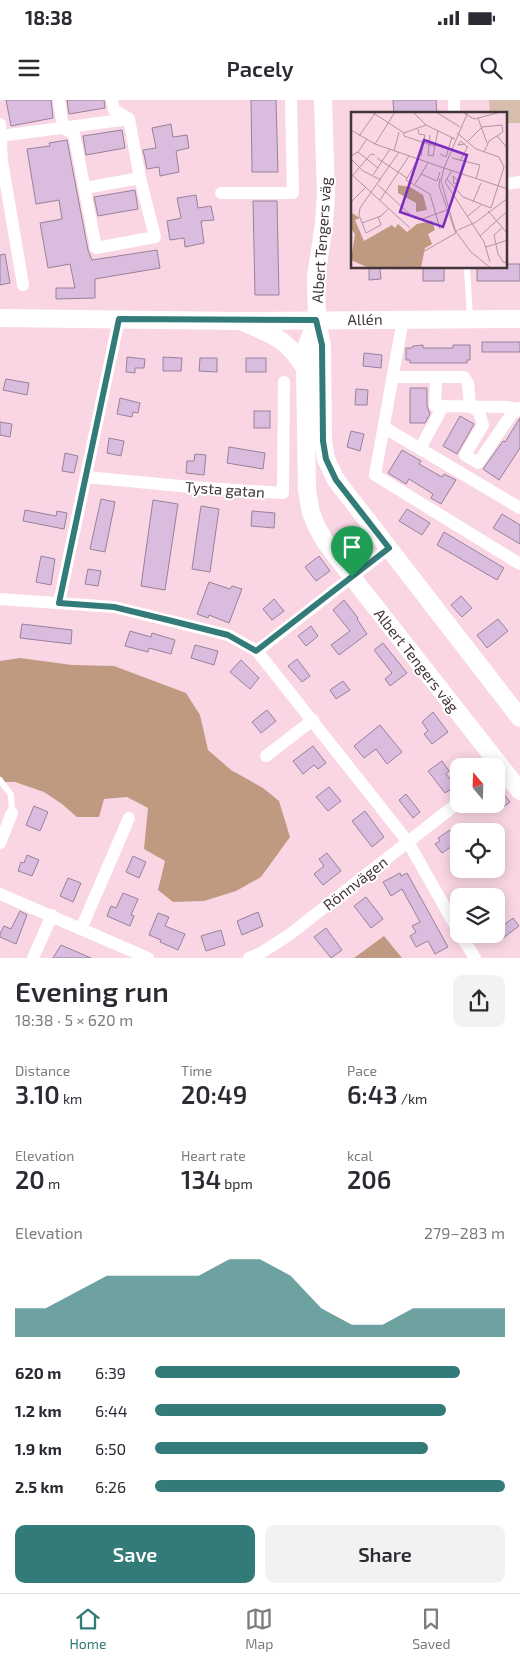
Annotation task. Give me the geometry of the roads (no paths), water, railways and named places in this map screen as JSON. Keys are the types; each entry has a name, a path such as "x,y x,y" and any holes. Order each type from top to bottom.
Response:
{"main road":[{"name":"Albert Tengers väg","path":"323,100 326,194 324,224 316,277 316,320 322,345 323,441 326,459 336,480 520,718"},
{"name":"Allén","path":"0,318 239,321 520,319"},
{"name":"Albert Tengers väg","path":"316,320 307,344 305,368 309,503 316,527 490,758"},
{"path":"239,321 287,343 305,368"},
{"name":"Albert Tengers väg","path":"505,776 520,791"}],"street":[{"path":"59,100 63,128"},
{"path":"63,128 74,134 96,248 155,237 140,178 129,119 114,110 112,100"},
{"path":"221,193 293,198 291,100"},
{"path":"23,285 2,161 0,132 63,128 129,119"},
{"path":"85,188 140,178"},
{"path":"59,603 119,319"},
{"path":"403,319 385,428 375,475 520,564"},
{"path":"393,377 464,377 468,383 470,406"},
{"path":"436,378 436,406 519,408"},
{"name":"Tysta gatan","path":"86,477 283,493 284,382"},
{"path":"420,449 443,406"},
{"path":"470,406 479,412 483,425 496,432 502,429"},
{"path":"483,425 465,455 478,463 490,443 511,415 519,408"},
{"path":"385,428 520,508"},
{"path":"256,651 389,548"},
{"path":"0,600 114,607 228,635 256,651 313,720 408,842 450,917"},
{"path":"266,756 313,720"},
{"name":"Rönnvägen","path":"249,958 261,953 288,935 450,809"},
{"path":"0,843 12,813"},
{"path":"81,929 130,818"},
{"path":"0,894 148,958"},
{"path":"33,958 52,915"},
{"path":"465,943 474,958"}],"lane":[{"path":"468,269 470,319"},
{"path":"0,780 11,795 12,813"}]}
